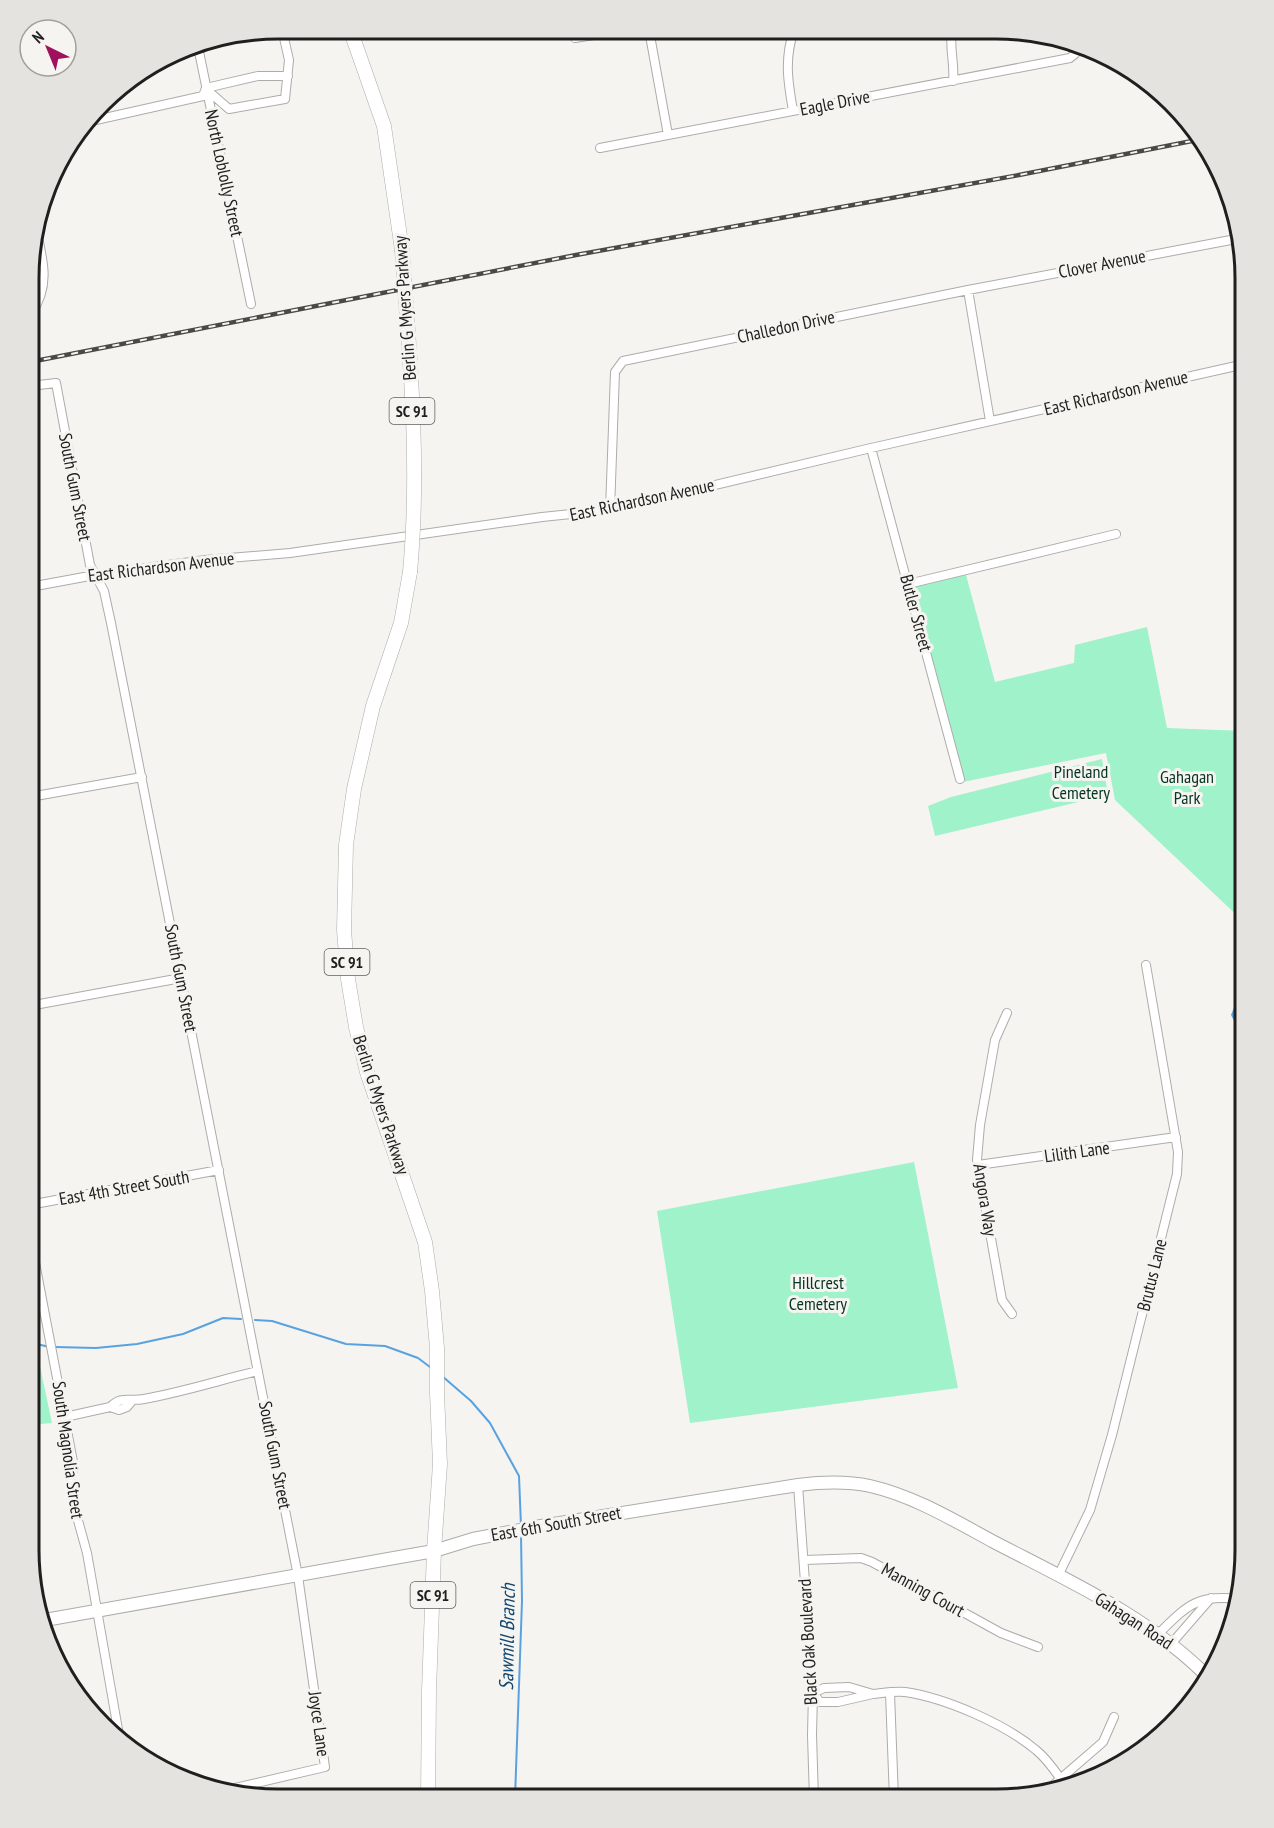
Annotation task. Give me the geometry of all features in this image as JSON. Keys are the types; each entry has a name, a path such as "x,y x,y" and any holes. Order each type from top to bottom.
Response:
{"main road":[{"name":"Berlin G Myers Parkway","path":"354,39 384,126 402,250 415,471 410,572 401,623 374,706 354,789 346,845 344,930 348,979 367,1072 425,1242 437,1348 436,1393 440,1464 434,1551 428,1789"}],"street":[{"path":"206,88 230,110 285,99 289,60 284,39"},
{"path":"651,39 668,135"},
{"path":"791,39 786,65 793,111"},
{"path":"950,39 953,81"},
{"name":"North Loblolly Street","path":"199,53 251,304"},
{"name":"Eagle Drive","path":"600,148 1070,58 1075,53"},
{"path":"206,88 258,76 288,76"},
{"path":"99,119 203,96 206,88"},
{"name":"Clover Avenue","path":"968,290 1232,240"},
{"path":"39,299 43,292 41,253"},
{"path":"968,290 990,421"},
{"name":"Challedon Drive","path":"610,510 615,372 623,361 968,290"},
{"name":"East Richardson Avenue","path":"39,585 218,558 290,553 542,517 610,510 871,448 1235,366"},
{"name":"South Gum Street","path":"39,385 56,384 90,565 104,591 111,623 298,1576"},
{"name":"Butler Street","path":"871,448 960,779"},
{"path":"908,584 1116,534"},
{"path":"39,795 142,777"},
{"name":"Brutus Lane","path":"1056,1574 1090,1510 1112,1435 1177,1174 1176,1137 1146,965"},
{"path":"39,1004 181,978"},
{"name":"Angora Way","path":"1007,1013 995,1040 980,1125 978,1165 1002,1300 1012,1314"},
{"name":"Lilith Lane","path":"978,1165 1176,1137"},
{"name":"East 4th Street South","path":"39,1203 219,1170"},
{"name":"South Magnolia Street","path":"39,1285 74,1467 70,1479 74,1506 87,1553 118,1728"},
{"path":"65,1417 110,1407 124,1399 132,1401 168,1394 258,1371"},
{"name":"East 6th South Street","path":"49,1619 434,1551 473,1539 541,1526 798,1485 833,1482 870,1486 906,1497 1056,1574"},
{"name":"Black Oak Boulevard","path":"798,1485 813,1693 814,1789"},
{"name":"Manning Court","path":"804,1560 861,1558 872,1562 1001,1633 1038,1647"},
{"name":"Gahagan Road","path":"1056,1574 1138,1619 1202,1671"},
{"name":"Joyce Lane","path":"243,1786 325,1767 298,1576"},
{"path":"1158,1634 1184,1610 1202,1598 1230,1599"},
{"path":"1171,1644 1211,1598"},
{"path":"873,1694 849,1687 824,1688 813,1693 820,1702 838,1702 873,1694 903,1692 941,1700 1001,1727 1035,1749 1051,1764 1060,1778"},
{"path":"890,1693 894,1789"},
{"path":"1057,1781 1103,1742 1114,1717"}],"green space":[{"name":"Gahagan Park","path":"966,575 995,682 1074,663 1075,645 1147,627 1167,728 1235,731 1235,914 1115,800 1106,753 958,783 913,587"},
{"name":"Pineland Cemetery","path":"1102,759 1108,795 935,836 928,806 951,797"},
{"name":"Hillcrest Cemetery","path":"914,1162 958,1388 690,1423 657,1211"},
{"path":"39,1362 52,1423 39,1424"}],"water":[{"path":"1235,1005 1235,1022 1231,1015"}],"waterway":[{"path":"55,1347 96,1348 137,1344 183,1334 223,1318 241,1319"},
{"path":"255,1320 272,1321 346,1344 385,1346 418,1358 430,1367"},
{"path":"39,1344 49,1347"},
{"path":"442,1376 471,1401 490,1423 519,1476 521,1526"},
{"name":"Sawmill Branch","path":"515,1789 522,1601 521,1534"}],"railway":[{"path":"39,360 576,255 1019,175 1192,141"}]}
